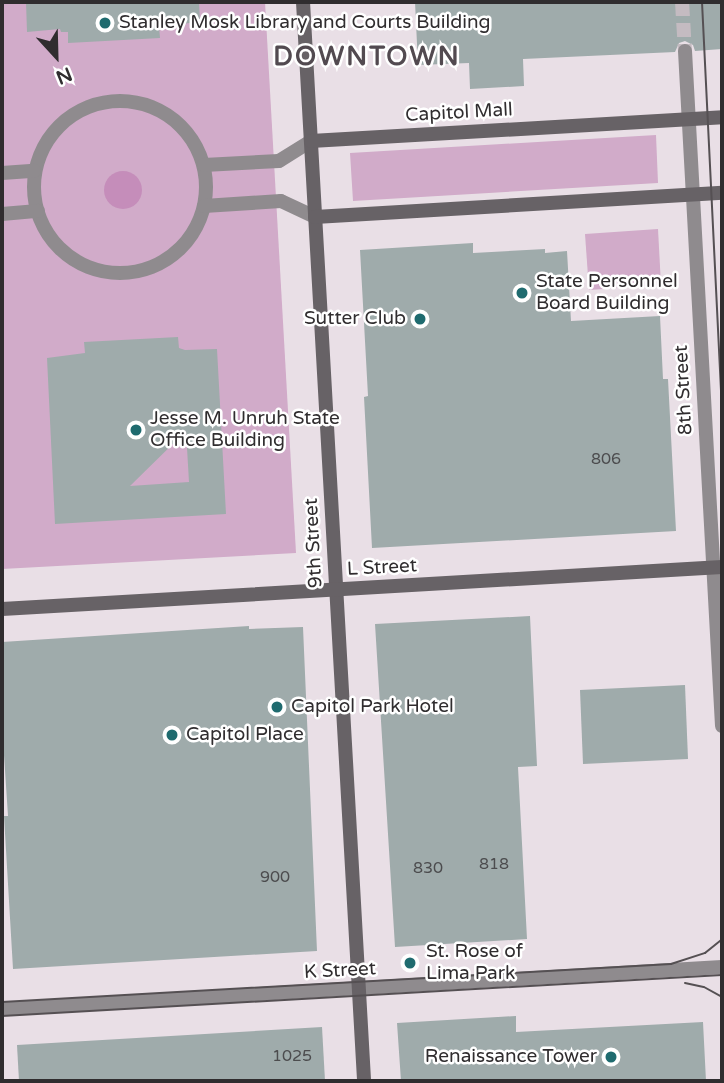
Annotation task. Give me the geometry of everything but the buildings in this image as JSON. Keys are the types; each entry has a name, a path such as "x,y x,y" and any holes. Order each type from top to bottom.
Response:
{"main road":[{"name":"9th Street","path":"303,2 364,1081"},
{"name":"Capitol Mall","path":"311,141 722,117"},
{"path":"315,217 722,193"},
{"name":"L Street","path":"2,609 717,568"}],"street":[{"name":"8th Street","path":"685,51 717,568 722,726"},
{"path":"118,102 145,105 172,119 190,137 204,165 204,205 195,229 179,249 154,266 127,273 96,270 69,256 48,234 38,211 34,171 44,148 62,125 87,109 118,102"},
{"name":"Capitol Mall","path":"204,165 279,161 311,141"},
{"path":"2,173 34,171"},
{"path":"204,205 281,201 315,217"},
{"path":"2,214 38,211"},
{"name":"K Street","path":"2,1009 722,967"}],"shaded area":[{"path":"2,2 265,2 296,553 2,569"},
{"path":"656,135 658,183 353,201 350,153"},
{"path":"123,171 137,176 142,190 137,204 123,209 109,204 104,190 109,176"},
{"path":"658,229 661,285 589,290 585,234"}],"tunnel":[{"path":"682,2 685,51"}],"tram line":[{"path":"702,2 722,406"},
{"path":"2,1002 671,964 705,953 722,939"},
{"path":"2,1016 722,975"},
{"path":"685,983 704,987 722,997"}],"place":[{"name":"Stanley Mosk Library and Courts Building","path":"105,23"},
{"name":"State Personnel Board Building","path":"522,293"},
{"name":"Sutter Club","path":"420,319"},
{"name":"Jesse M. Unruh State Office Building","path":"136,430"},
{"name":"Capitol Park Hotel","path":"277,707"},
{"name":"Capitol Place","path":"172,735"},
{"name":"St. Rose of Lima Park","path":"410,963"},
{"name":"Renaissance Tower","path":"611,1057"}],"district":[{"name":"DOWNTOWN","path":"367,57"}]}
